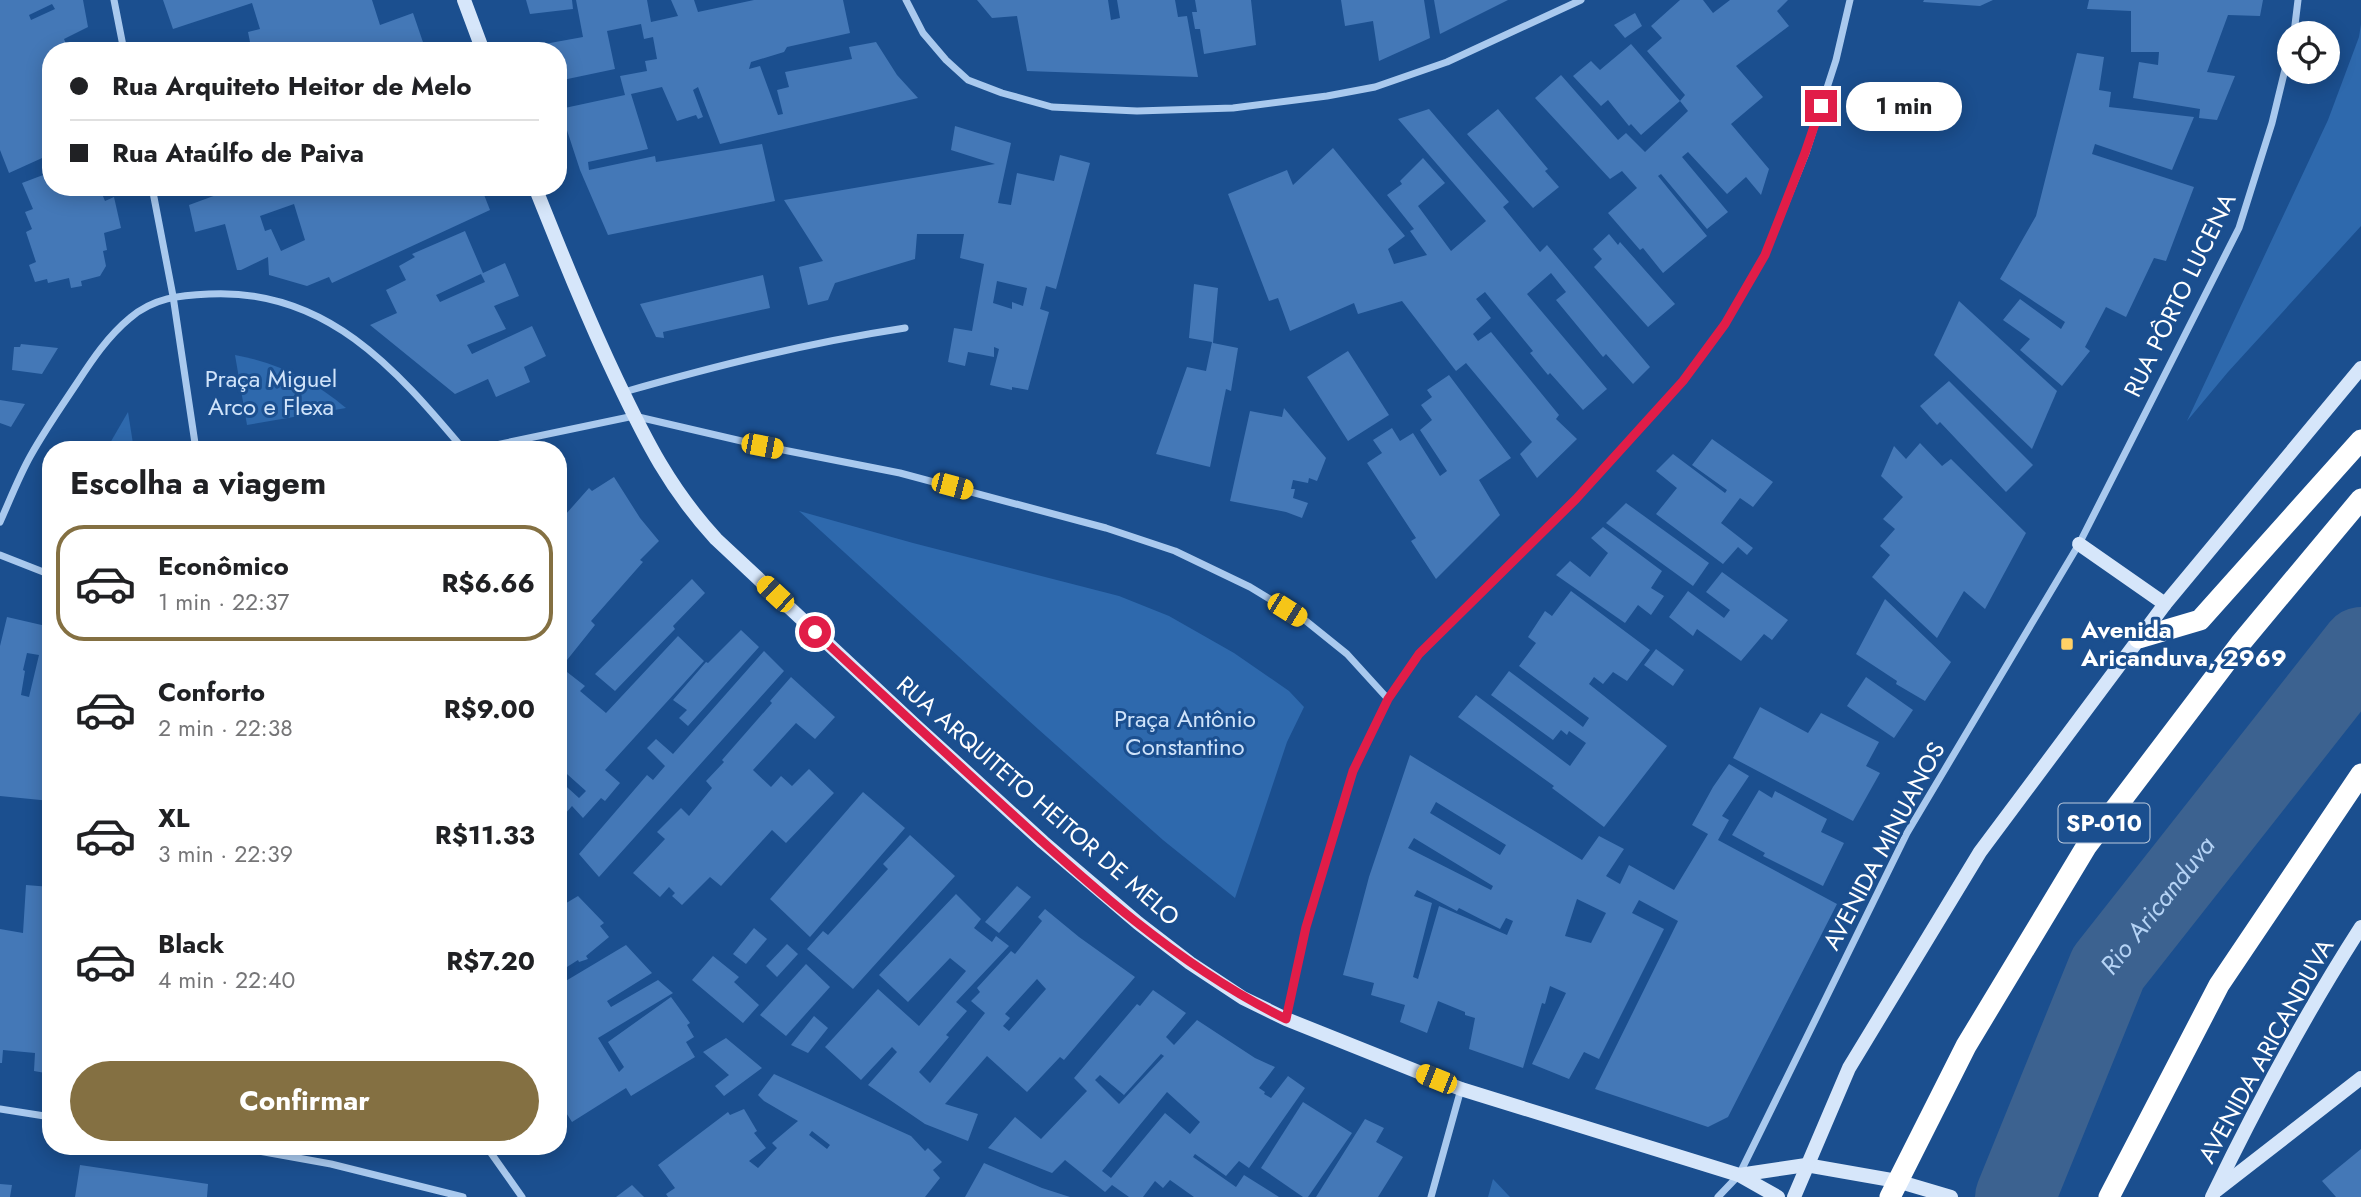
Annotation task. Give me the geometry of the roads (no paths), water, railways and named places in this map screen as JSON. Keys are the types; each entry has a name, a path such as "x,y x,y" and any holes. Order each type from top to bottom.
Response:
{"highway":[{"path":"2139,638 2200,620 2361,440"},
{"name":"SP-010","path":"1894,1189 1966,1046 2086,847 2240,644 2361,499"},
{"path":"2109,1197 2219,985 2361,774"}],"street":[{"path":"114,0 122,42"},
{"path":"464,0 480,42"},
{"path":"906,0 923,33 946,60 968,79 1002,93 1052,107 1137,111 1233,108 1375,87 1447,62 1581,0"},
{"path":"1286,1019 1306,927 1353,771 1388,699 1419,654 1576,499 1683,381 1725,324 1765,255 1805,153 1836,60 1850,0"},
{"path":"2295,21 2298,0"},
{"name":"RUA PÔRTO LUCENA","path":"2079,544 2239,228 2273,123 2282,84"},
{"path":"154,196 173,296 195,441"},
{"name":"RUA ARQUITETO HEITOR DE MELO","path":"539,196 590,324 634,416 664,472 693,514 716,539 916,726 1043,842 1138,923 1190,963 1243,998 1286,1019 1461,1089 1739,1175 1778,1197"},
{"path":"0,522 30,457 96,354 130,318 154,303 173,296 238,292 283,302 321,318 368,346 415,391 457,441"},
{"path":"623,392 746,358 905,328"},
{"path":"1794,1197 1849,1068 1980,852 2165,604 2361,368"},
{"path":"515,441 634,416 762,446 900,473 1106,528 1175,551 1250,587 1306,621 1347,654 1388,699"},
{"path":"2079,544 2165,604"},
{"name":"AVENIDA MINUANOS","path":"1718,1197 1739,1175 1907,833 2079,544"},
{"path":"0,555 42,571"},
{"name":"AVENIDA ARICANDUVA","path":"2213,1195 2323,985 2361,927"},
{"path":"2213,1195 2361,1079"},
{"path":"1432,1197 1461,1089"},
{"path":"0,1110 42,1116"},
{"path":"281,1155 331,1164 463,1197"},
{"path":"492,1155 522,1197"},
{"name":"RUA ARQUITETO HEITOR DE MELO","path":"1739,1175 1806,1165 1894,1189 1950,1197"}],"waterway":[{"name":"Rio Aricanduva","path":"2015,1197 2108,968 2361,647"}],"place":[{"name":"Avenida Aricanduva, 2969","path":"2067,644"}],"park label":[{"name":"Praça Miguel Arco e Flexa","path":"271,393"},
{"name":"Praça Antônio Constantino","path":"1185,733"}]}
